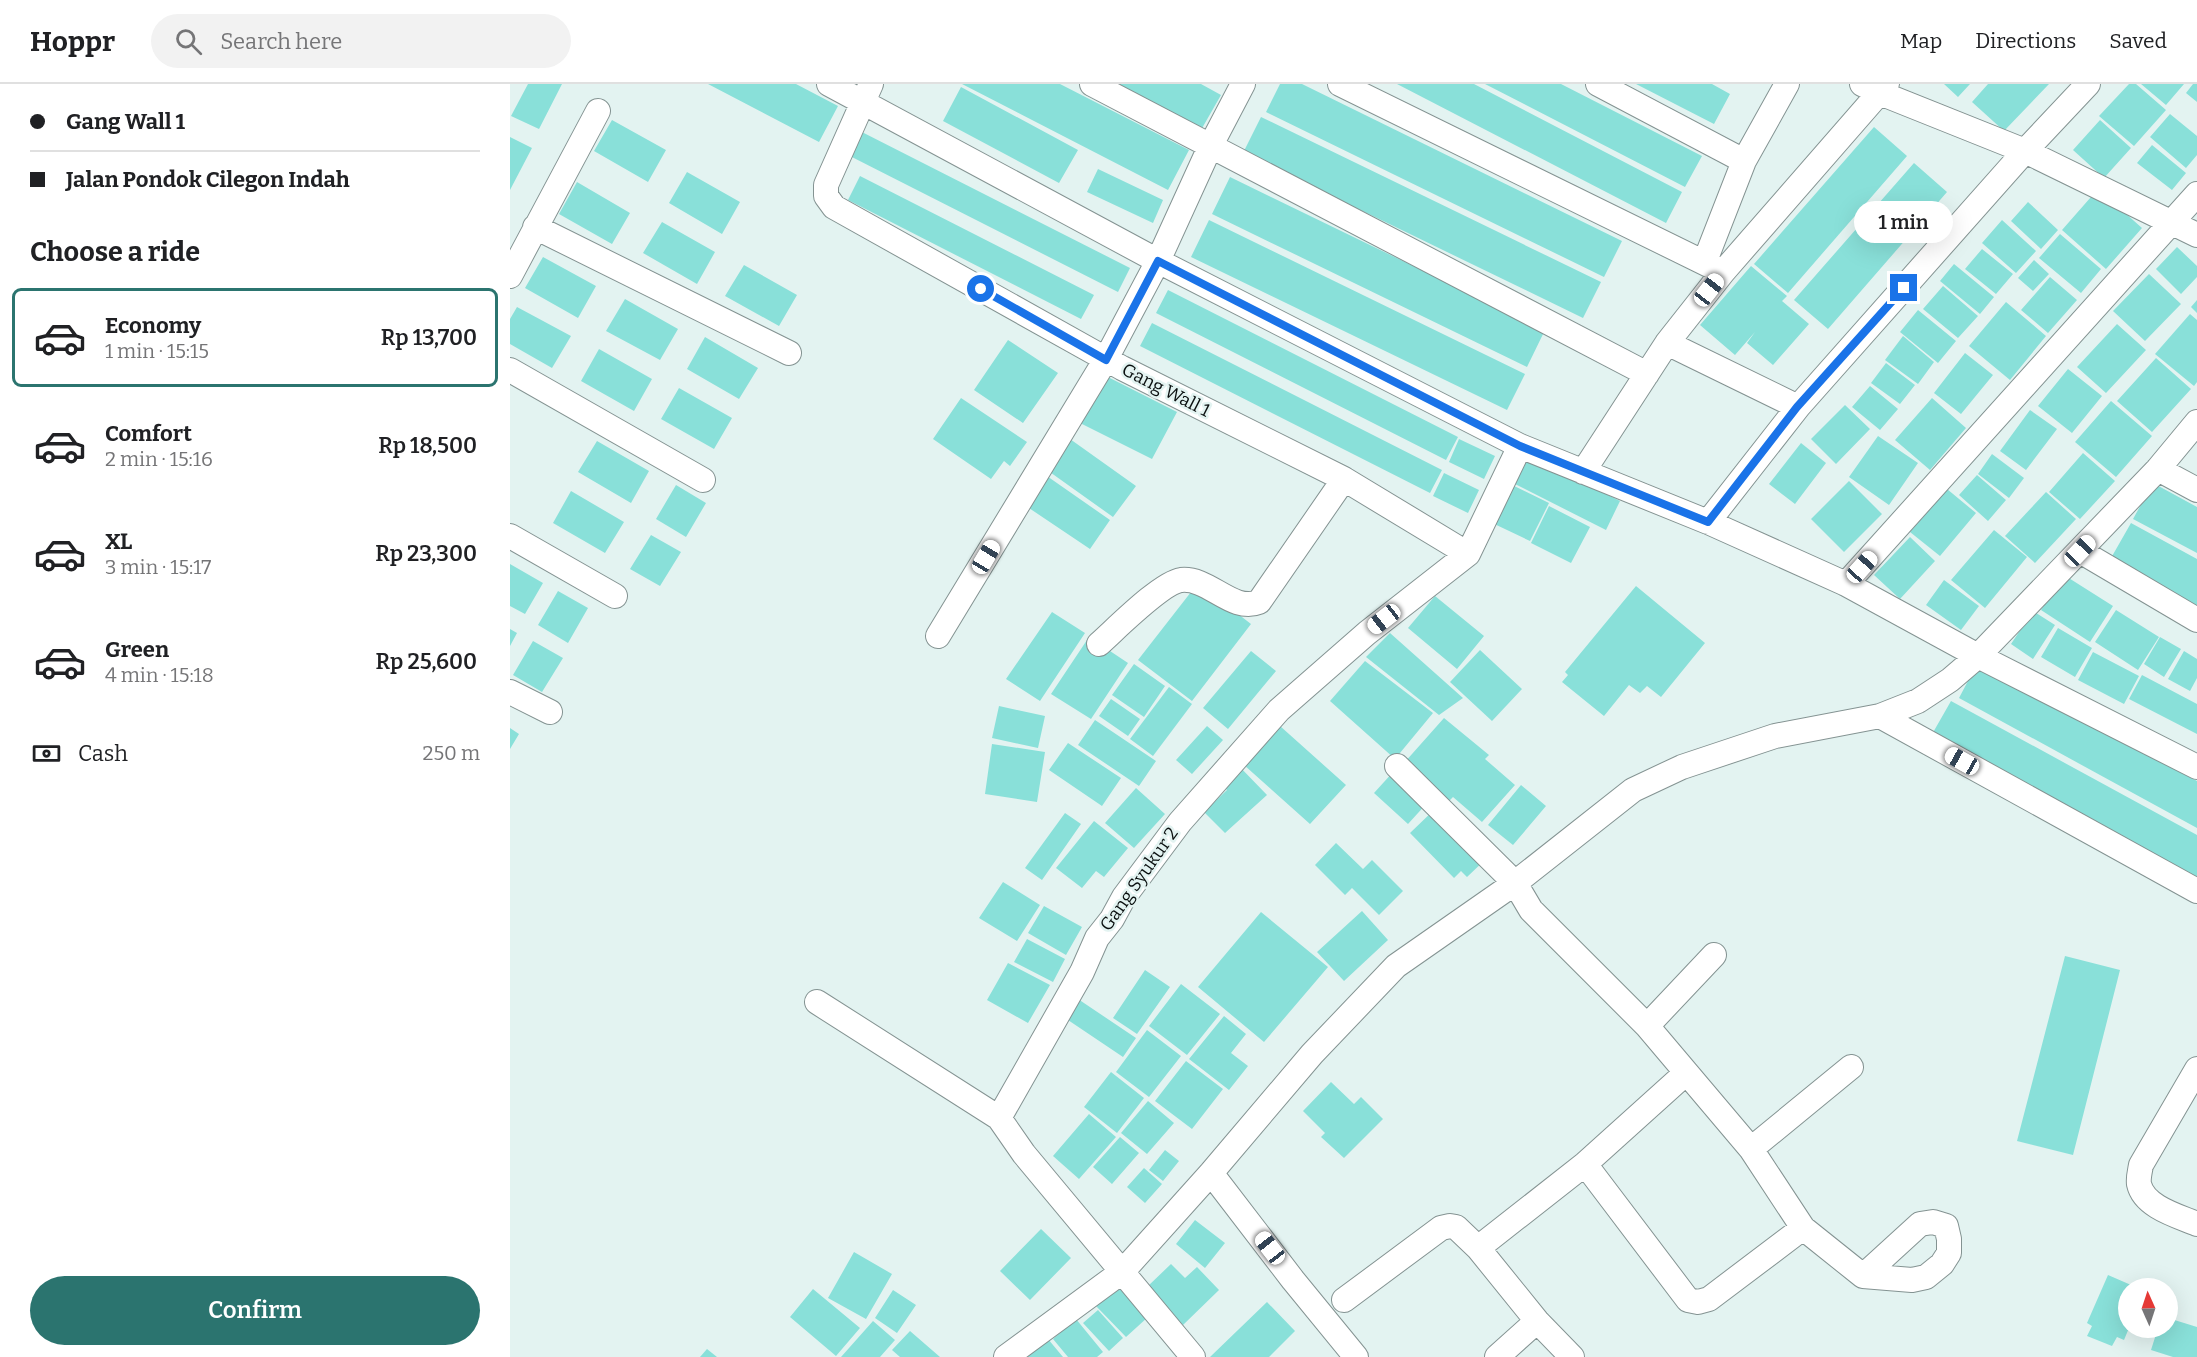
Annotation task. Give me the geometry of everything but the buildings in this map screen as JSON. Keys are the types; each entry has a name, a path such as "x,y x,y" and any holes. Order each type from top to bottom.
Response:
{"street":[{"path":"829,84 866,93 1158,261 1520,446 1708,522 1846,584 1978,656 2197,767"},
{"path":"1092,84 1647,374"},
{"path":"939,636 1106,360 1158,261 1210,147 1243,84"},
{"path":"1340,84 1714,267"},
{"path":"1598,84 1744,161"},
{"path":"1714,267 1744,161 1787,84"},
{"path":"1708,522 1797,407 2025,151 2088,84"},
{"path":"1583,472 1714,267 1876,87 2025,151 2197,235"},
{"name":"Gang Wall 1","path":"866,93 826,185 826,196 834,207 1106,360 1344,479 1468,554"},
{"path":"510,276 598,111"},
{"path":"1846,584 2197,194"},
{"path":"535,227 789,353"},
{"path":"1667,343 1797,407"},
{"path":"510,369 703,480"},
{"path":"1006,1357 1123,1271 1211,1173 1312,1054 1396,966 1515,883 1633,790 1682,767 1775,736 1880,716 1918,701 1950,680 1978,656 2080,551 2158,469 2197,422"},
{"name":"Gang Syukur 2","path":"999,1118 1082,972 1097,938 1179,822 1278,710 1367,633 1468,554 1520,446"},
{"path":"2158,469 2197,490"},
{"path":"1099,644 1164,587 1179,580 1196,580 1250,606 1259,602 1344,479"},
{"path":"510,536 615,596"},
{"path":"2080,551 2197,620"},
{"path":"510,692 550,712"},
{"path":"1880,716 2197,891"},
{"path":"1397,766 1515,883 1531,910 1647,1026 1751,1149 1803,1228 1863,1276"},
{"path":"2146,864 2197,910"},
{"path":"1647,1026 1714,955"},
{"path":"817,1002 999,1118 1024,1154 1193,1357"},
{"path":"1751,1149 1851,1067"},
{"path":"2197,1069 2141,1165 2138,1182 2144,1196 2161,1208 2197,1224"},
{"path":"1478,1248 1585,1164 1686,1073"},
{"path":"1585,1164 1688,1300 1698,1302 1709,1299 1803,1228"},
{"path":"1211,1173 1293,1280 1356,1357"},
{"path":"1344,1300 1441,1228 1456,1227 1478,1248 1537,1321 1572,1357"},
{"path":"1497,1357 1537,1321"}],"route":[{"path":"981,289 1106,360 1158,261 1520,446 1708,522 1797,407 1904,288"}]}
